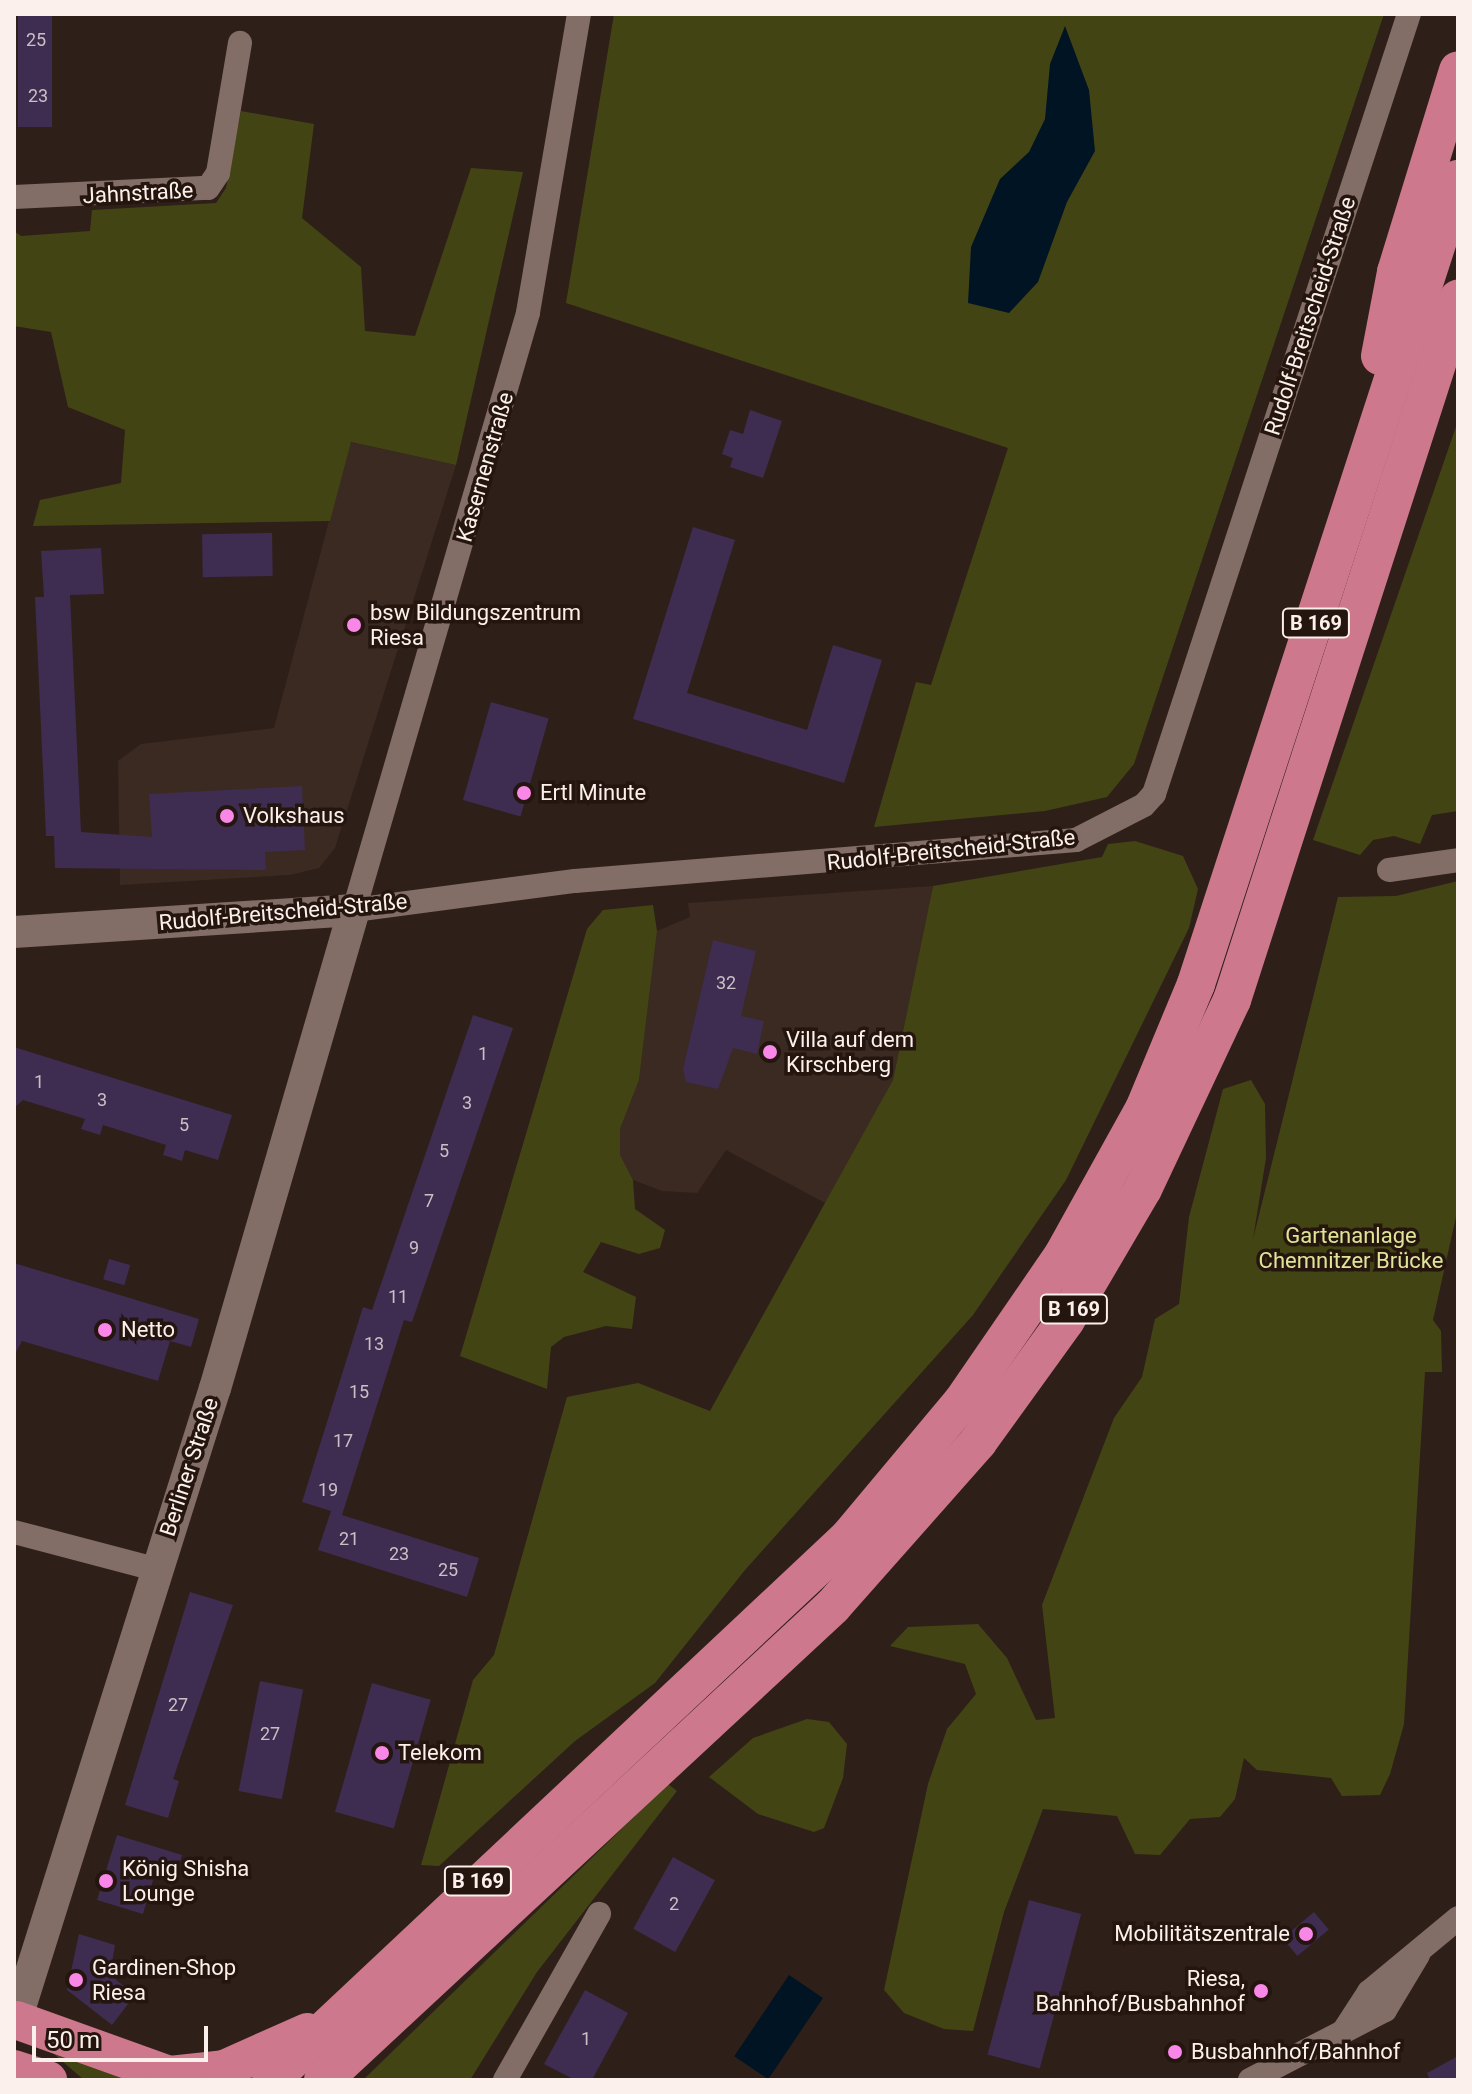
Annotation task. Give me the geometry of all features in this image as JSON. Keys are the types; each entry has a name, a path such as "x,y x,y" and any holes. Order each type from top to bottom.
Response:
{"highway":[{"path":"1391,388 1380,356 1396,272 1458,70"},
{"name":"B 169","path":"271,2080 325,2024 827,1559 893,1489 1011,1338 1144,1109 1196,984 1458,179"},
{"name":"B 169","path":"323,2080 888,1549 978,1442 1107,1256 1232,1000 1458,301"},
{"path":"16,2020 127,2064 188,2076 224,2069 325,2024"},
{"path":"337,2080 358,2047"},
{"path":"14,2069 48,2080"}],"main road":[{"name":"Rudolf-Breitscheid-Straße","path":"14,932 354,910"},
{"name":"Berliner Straße","path":"16,2020 354,910"}],"street":[{"name":"Kasernenstraße","path":"354,910 528,313 579,14"},
{"name":"Rudolf-Breitscheid-Straße","path":"354,910 575,881 1076,840 1144,805 1154,794 1409,14"},
{"name":"Jahnstraße","path":"14,197 208,188 218,173 240,43"},
{"path":"1389,870 1458,860"},
{"path":"14,1532 155,1569"},
{"path":"505,2080 599,1914"},
{"path":"1250,2080 1385,2010 1418,1955 1458,1918"}],"shaded area":[{"name":"bsw Bildungszentrum Riesa","path":"350,442 456,465 335,848 319,868 290,875 120,885 118,761 141,744 274,728"},
{"name":"Villa auf dem Kirschberg","path":"933,886 893,1080 827,1204 726,1150 697,1193 662,1191 633,1180 620,1156 620,1129 639,1080 657,931 690,917 688,903"}],"green space":[{"path":"614,14 1384,14 1134,764 1107,797 1045,811 874,827 916,682 931,685 1008,448 566,303"},
{"path":"241,111 314,124 302,218 361,267 365,331 415,336 471,168 523,172 456,465 351,442 330,521 33,526 40,500 121,483 125,430 68,407 51,332 14,326 14,231 21,236 90,231 92,210 216,203 226,188"},
{"path":"1458,421 1458,811 1432,815 1420,844 1394,836 1373,840 1360,855 1313,840"},
{"path":"1135,841 1183,856 1198,889 1189,928 1066,1180 973,1315 745,1570 655,1683 575,1741 439,1866 421,1865 473,1680 494,1655 567,1397 638,1383 710,1411 893,1080 933,886 1102,857 1108,844"},
{"name":"Gartenanlage Chemnitzer Brücke","path":"1458,881 1458,1208 1433,1320 1441,1331 1442,1372 1425,1372 1404,1724 1390,1774 1380,1795 1342,1796 1331,1778 1257,1770 1244,1758 1235,1799 1220,1817 1190,1819 1160,1855 1135,1854 1117,1816 1043,1809 1004,1912 973,2031 944,2029 904,2013 884,1990 928,1784 947,1729 976,1694 965,1664 890,1646 908,1627 978,1624 1007,1658 1036,1720 1055,1718 1042,1605 1114,1418 1142,1377 1155,1319 1179,1304 1189,1217 1223,1089 1251,1080 1265,1104 1266,1158 1253,1239 1338,897 1396,896"},
{"path":"653,905 657,931 639,1080 620,1129 620,1155 633,1180 635,1209 665,1230 660,1248 639,1254 601,1242 583,1272 636,1297 632,1329 606,1326 564,1337 551,1347 547,1389 460,1356 587,929 603,910"},
{"path":"807,1719 829,1722 847,1744 843,1778 824,1828 814,1832 758,1814 709,1777 753,1738"},
{"path":"668,1784 677,1791 537,1972 470,2080 363,2080"},
{"path":"47,2048 129,2080 84,2080"}],"water":[{"path":"1065,26 1089,90 1095,151 1067,202 1038,282 1009,313 968,303 971,247 1000,179 1029,152 1045,119 1050,64"},
{"path":"789,1975 823,1998 768,2079 734,2056"}],"building":[{"path":"18,14 52,14 52,127 18,127"},
{"path":"750,410 782,421 763,478 730,467 733,458 722,454 730,430 743,434"},
{"path":"693,527 735,540 687,693 807,730 833,645 882,660 844,783 633,719"},
{"path":"272,533 273,576 203,577 202,534"},
{"path":"101,548 104,594 70,595 81,832 152,837 149,794 302,786 305,850 265,852 266,870 55,868 54,836 46,836 35,597 44,597 41,551"},
{"path":"491,702 549,719 521,817 463,800"},
{"path":"713,940 756,951 741,1016 764,1021 757,1054 733,1048 718,1089 686,1082 683,1069"},
{"path":"473,1015 513,1028 412,1322 404,1320 342,1515 479,1558 467,1597 318,1550 331,1511 302,1502 363,1307 372,1310"},
{"path":"14,1047 232,1115 218,1160 185,1150 182,1161 163,1155 166,1145 103,1125 100,1135 81,1129 85,1119 23,1100 14,1108"},
{"path":"109,1259 130,1265 124,1285 103,1279"},
{"name":"Netto","path":"14,1263 199,1319 191,1347 170,1341 158,1381 22,1341 14,1356"},
{"path":"190,1592 233,1605 173,1779 179,1781 168,1818 125,1805"},
{"path":"260,1681 303,1689 282,1799 239,1791"},
{"path":"372,1683 431,1700 394,1829 335,1812"},
{"path":"117,1835 182,1855 174,1883 154,1877 143,1914 97,1900"},
{"path":"673,1857 715,1880 675,1952 633,1929"},
{"path":"1029,1900 1081,1914 1040,2069 988,2055"},
{"name":"Mobilitätszentrale","path":"1314,1912 1329,1930 1297,1956 1283,1938"},
{"path":"79,1934 115,1945 110,1975 135,1995 112,2025 67,1990"},
{"path":"585,1990 628,2013 592,2080 575,2080 544,2064"},
{"path":"1458,2056 1458,2080 1430,2080 1427,2073"}],"place":[{"name":"bsw Bildungszentrum Riesa","path":"354,625"},
{"name":"Ertl Minute","path":"524,793"},
{"name":"Volkshaus","path":"227,816"},
{"name":"Villa auf dem Kirschberg","path":"770,1052"},
{"name":"Netto","path":"105,1330"},
{"name":"Telekom","path":"382,1753"},
{"name":"König Shisha Lounge","path":"106,1881"},
{"name":"Mobilitätszentrale","path":"1306,1934"},
{"name":"Gardinen-Shop Riesa","path":"76,1980"},
{"name":"Riesa, Bahnhof/Busbahnhof","path":"1261,1991"},
{"name":"Busbahnhof/Bahnhof","path":"1175,2052"}]}
